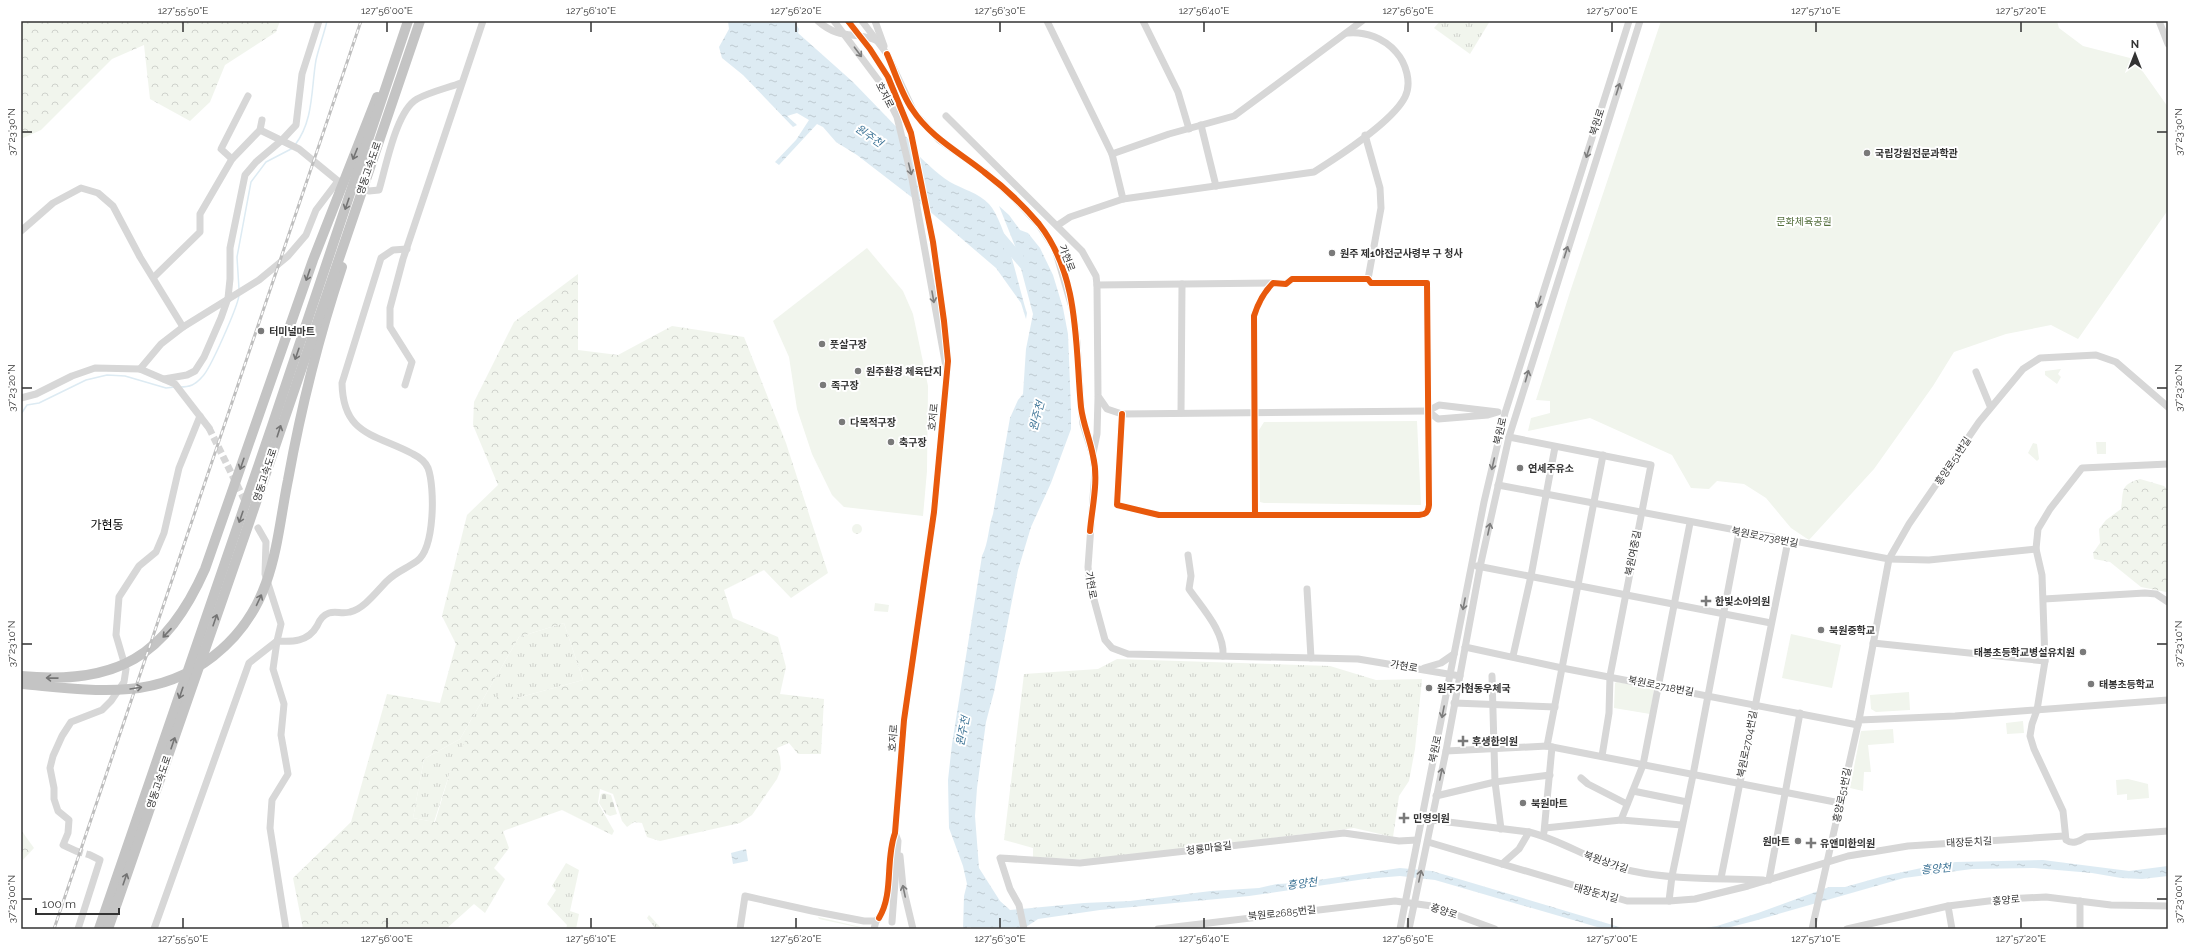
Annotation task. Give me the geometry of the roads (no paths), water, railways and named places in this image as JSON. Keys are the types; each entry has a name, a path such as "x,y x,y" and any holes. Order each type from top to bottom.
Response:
{"highway":[{"name":"영동고속도로","path":"99,929 265,448 408,21"},
{"name":"영동고속도로","path":"108,929 250,520 418,26"},
{"path":"21,684 69,688 130,689 164,682 192,670 209,660 241,630 252,614 271,567 296,441 326,320 396,103 418,26"},
{"path":"21,676 48,678 84,676 115,668 145,653 172,628 192,599 206,569 316,253 392,60 399,49"}],"street":[{"path":"164,379 187,375 195,371 207,351 228,298 230,248 245,175 256,162 285,141 296,125 302,74 319,21"},
{"path":"405,385 412,362 390,327 388,320 407,248 483,21"},
{"path":"818,21 832,32 849,36 866,37 878,41"},
{"name":"호저로","path":"834,21 879,81 897,117 912,179 941,322"},
{"name":"호저로","path":"848,21 870,49 888,77 911,133 926,204 941,322 943,362 946,370 944,413 934,512 904,720 896,833"},
{"name":"가현로","path":"862,21 887,54 914,112 939,140 985,172 1015,199 1039,225 1055,249 1073,311 1083,424 1093,454 1095,471 1088,567 1090,585 1105,640 1112,648 1128,654 1358,659 1460,676"},
{"path":"875,21 887,54"},
{"path":"1047,21 1112,154 1123,198"},
{"path":"1143,21 1178,92 1189,129"},
{"path":"1112,154 1201,125 1234,116 1362,21"},
{"name":"북원로","path":"1406,900 1501,412 1629,21"},
{"name":"북원로","path":"1415,902 1446,751 1480,567 1509,436 1640,21"},
{"path":"2159,21 2168,44"},
{"path":"1058,225 1070,217 1123,198 1314,172 1388,118 1405,98 1408,89 1407,74 1401,58 1389,44 1375,36 1347,33"},
{"path":"369,191 379,190 401,120 407,108 417,99 461,83"},
{"path":"232,159 221,149 248,96"},
{"path":"946,116 1082,250 1096,276 1098,396 1097,434 1093,454"},
{"path":"154,277 200,232 200,214 232,159 260,130 262,120"},
{"path":"1201,125 1216,186"},
{"path":"140,369 161,344 183,327 272,269 299,244 306,235 316,210 340,181 299,149 260,130"},
{"path":"1366,135 1380,188 1381,208 1368,279"},
{"path":"21,231 53,203 81,188 98,193 113,206 140,257 154,277 183,327"},
{"path":"154,929 244,673 249,663 277,641 295,642 307,636 316,628 320,620 328,613 351,612 364,603 396,572 417,561 425,550 431,522 433,499 427,466 419,457 404,449 361,431 346,408 342,396 342,383 381,258 392,250 407,248"},
{"path":"1097,285 1286,284 1292,279 1368,279 1371,283 1427,283 1429,505 1426,514 1254,516 1159,515 1117,505 1122,414"},
{"path":"1254,516 1254,316 1257,304 1273,283"},
{"path":"1181,413 1182,284"},
{"name":"흥양로51번길","path":"1812,929 1858,723 1889,559 1909,524 1990,406 2023,369 2040,358 2096,355 2116,362 2168,407"},
{"path":"21,398 36,394 72,376 95,368 140,369 175,384 209,428"},
{"path":"1976,372 1990,406"},
{"path":"1098,396 1107,408 1122,414 1428,411 1440,405 1516,414"},
{"path":"1428,411 1438,419 1488,415 1501,412"},
{"path":"76,852 63,845 68,833 69,820 58,811 54,799 54,788 50,768 53,756 62,736 71,722 102,710 111,701 124,682 126,669 116,635 119,597 139,566 156,552 164,533 179,468 200,416"},
{"name":"북원로","path":"1509,436 1555,447 1651,465 1641,512"},
{"path":"1513,656 1531,576 1555,447"},
{"path":"1544,836 1550,775 1550,747 1555,707 1603,455"},
{"path":"2064,836 2063,811 2034,749 2030,736 2037,710 2045,661 2044,599 2042,575 2036,549 2038,529 2050,509 2082,468 2168,464"},
{"name":"북원로2738번길","path":"1498,485 1641,512 1690,523 1889,559 1929,560 2036,549"},
{"name":"북원여중길","path":"1610,676 1641,512"},
{"path":"1621,820 1643,765 1690,523"},
{"path":"258,528 266,542 265,574 282,624 277,641 273,669 284,704 281,734 288,774 272,800 270,828 286,929"},
{"path":"1669,901 1672,876 1693,775 1722,614 1739,532"},
{"path":"1755,704 1788,541"},
{"path":"1188,555 1191,576 1189,589 1219,636 1224,648 1223,656"},
{"path":"1472,565 1771,623"},
{"path":"1307,589 1311,658"},
{"path":"2044,599 2145,593 2156,594 2168,602"},
{"path":"1873,643 2045,661"},
{"name":"북원로2718번길","path":"1465,647 1513,656 1562,668 1858,723"},
{"path":"1420,669 1441,663 1454,654"},
{"path":"1492,676 1495,782 1501,829"},
{"path":"1602,756 1610,713 1610,676"},
{"path":"1858,723 2168,700"},
{"path":"1454,703 1555,707"},
{"name":"북원로2704번길","path":"1739,784 1755,704"},
{"path":"1769,880 1787,792 1800,713"},
{"name":"북원로2704번길","path":"1446,751 1550,747 1840,803"},
{"path":"1436,796 1495,782 1550,775"},
{"path":"1581,778 1588,784 1627,804"},
{"path":"1721,878 1739,784"},
{"path":"1633,791 1687,802"},
{"name":"북원상가길","path":"1432,820 1529,832 1544,836 1594,860 1632,871 1672,876 1769,880"},
{"path":"1545,828 1621,820 1682,825"},
{"name":"태장둔치길","path":"1428,842 1626,901 1669,901 1695,899 1827,866 1848,856 1908,846 2064,836 2070,843 2086,837 2168,831"},
{"path":"1502,864 1519,849 1529,832"},
{"path":"896,833 903,887 913,929"},
{"path":"876,924 886,899 892,842 896,833"},
{"name":"청룡마을길","path":"1024,929 1019,904 1010,889 1000,858 1080,863 1344,833 1399,841 1417,840"},
{"path":"893,926 898,841"},
{"path":"78,929 90,897 96,870 100,860 90,856"},
{"path":"740,929 745,896 876,924 887,918 893,926"},
{"name":"흥양로","path":"1847,929 1948,906 2005,899 2046,897 2142,907 2168,906"},
{"path":"1400,929 1406,900"},
{"name":"북원로2685번길","path":"1158,929 1395,901 1406,900 1415,902"},
{"path":"2080,901 2080,929"},
{"path":"1409,929 1415,902"},
{"name":"흥양로","path":"1415,902 1432,906 1495,929"},
{"path":"1948,906 1952,929"}],"water":[{"path":"728,21 794,21 799,29 798,33 853,82 911,142 911,148 924,161 950,182 975,194 989,204 1001,225 1006,240 1027,313 1026,319 1021,303 996,268 927,209 857,155 836,142 823,127 817,124 779,165 775,162 796,140 809,120 797,113 787,116 797,125 793,127 743,75 722,58 719,47 729,29"},
{"name":"흥양천","path":"999,206 1009,215 1020,230 1028,233 1040,248 1053,275 1063,308 1068,334 1071,409 1071,429 1051,483 1031,527 1018,570 994,692 986,722 977,788 975,816 979,868 1000,901 1010,910 1084,903 1130,901 1211,891 1259,888 1277,884 1298,883 1400,868 1432,871 1626,929 1604,929 1435,880 1400,876 1365,879 1249,896 1100,910 1038,919 1023,929 972,929 971,927 967,927 967,929 963,929 964,896 967,884 963,866 949,828 948,780 952,744 982,556 986,546 993,514 1010,418 1018,400 1023,394 1026,349 1033,314 1015,246"},
{"path":"746,849 748,861 733,864 731,853"},
{"name":"흥양천","path":"2043,860 2129,871 2168,866 2168,876 2142,879 2034,868 1972,869 1904,878 1723,929 1699,929 1717,926 1758,913 1829,887 1845,887 1884,876 1940,864 1956,862"}],"waterway":[{"path":"295,145 306,125 309,115 316,60 327,21"},
{"path":"239,289 237,257 251,182 266,162 293,148"},
{"name":"원주천","path":"998,234 1027,268"},
{"path":"180,387 187,387 195,384 206,372 223,338 239,295"},
{"path":"21,414 27,405 39,403 86,380 107,375 125,376 166,388 175,387"}],"tunnel":[{"path":"209,428 247,505"},
{"path":"76,851 90,855"}],"railway":[{"path":"54,929 361,21"}],"place":[{"name":"국립강원전문과학관","path":"1867,153"},
{"name":"원주 제1야전군사령부 구 청사","path":"1332,253"},
{"name":"터미널마트","path":"261,331"},
{"name":"풋살구장","path":"822,344"},
{"name":"원주환경 체육단지","path":"858,371"},
{"name":"족구장","path":"823,385"},
{"name":"다목적구장","path":"842,422"},
{"name":"축구장","path":"891,442"},
{"name":"연세주유소","path":"1520,468"},
{"name":"한빛소아의원","path":"1706,601"},
{"name":"북원중학교","path":"1821,630"},
{"name":"태봉초등학교병설유치원","path":"2083,652"},
{"name":"태봉초등학교","path":"2091,684"},
{"name":"원주가현동우체국","path":"1429,688"},
{"name":"후생한의원","path":"1463,741"},
{"name":"북원마트","path":"1523,803"},
{"name":"민영의원","path":"1404,818"},
{"name":"원마트","path":"1798,841"},
{"name":"유앤미한의원","path":"1811,843"}],"district":[{"name":"가현동","path":"107,525"}],"park label":[{"name":"문화체육공원","path":"1804,221"}]}
